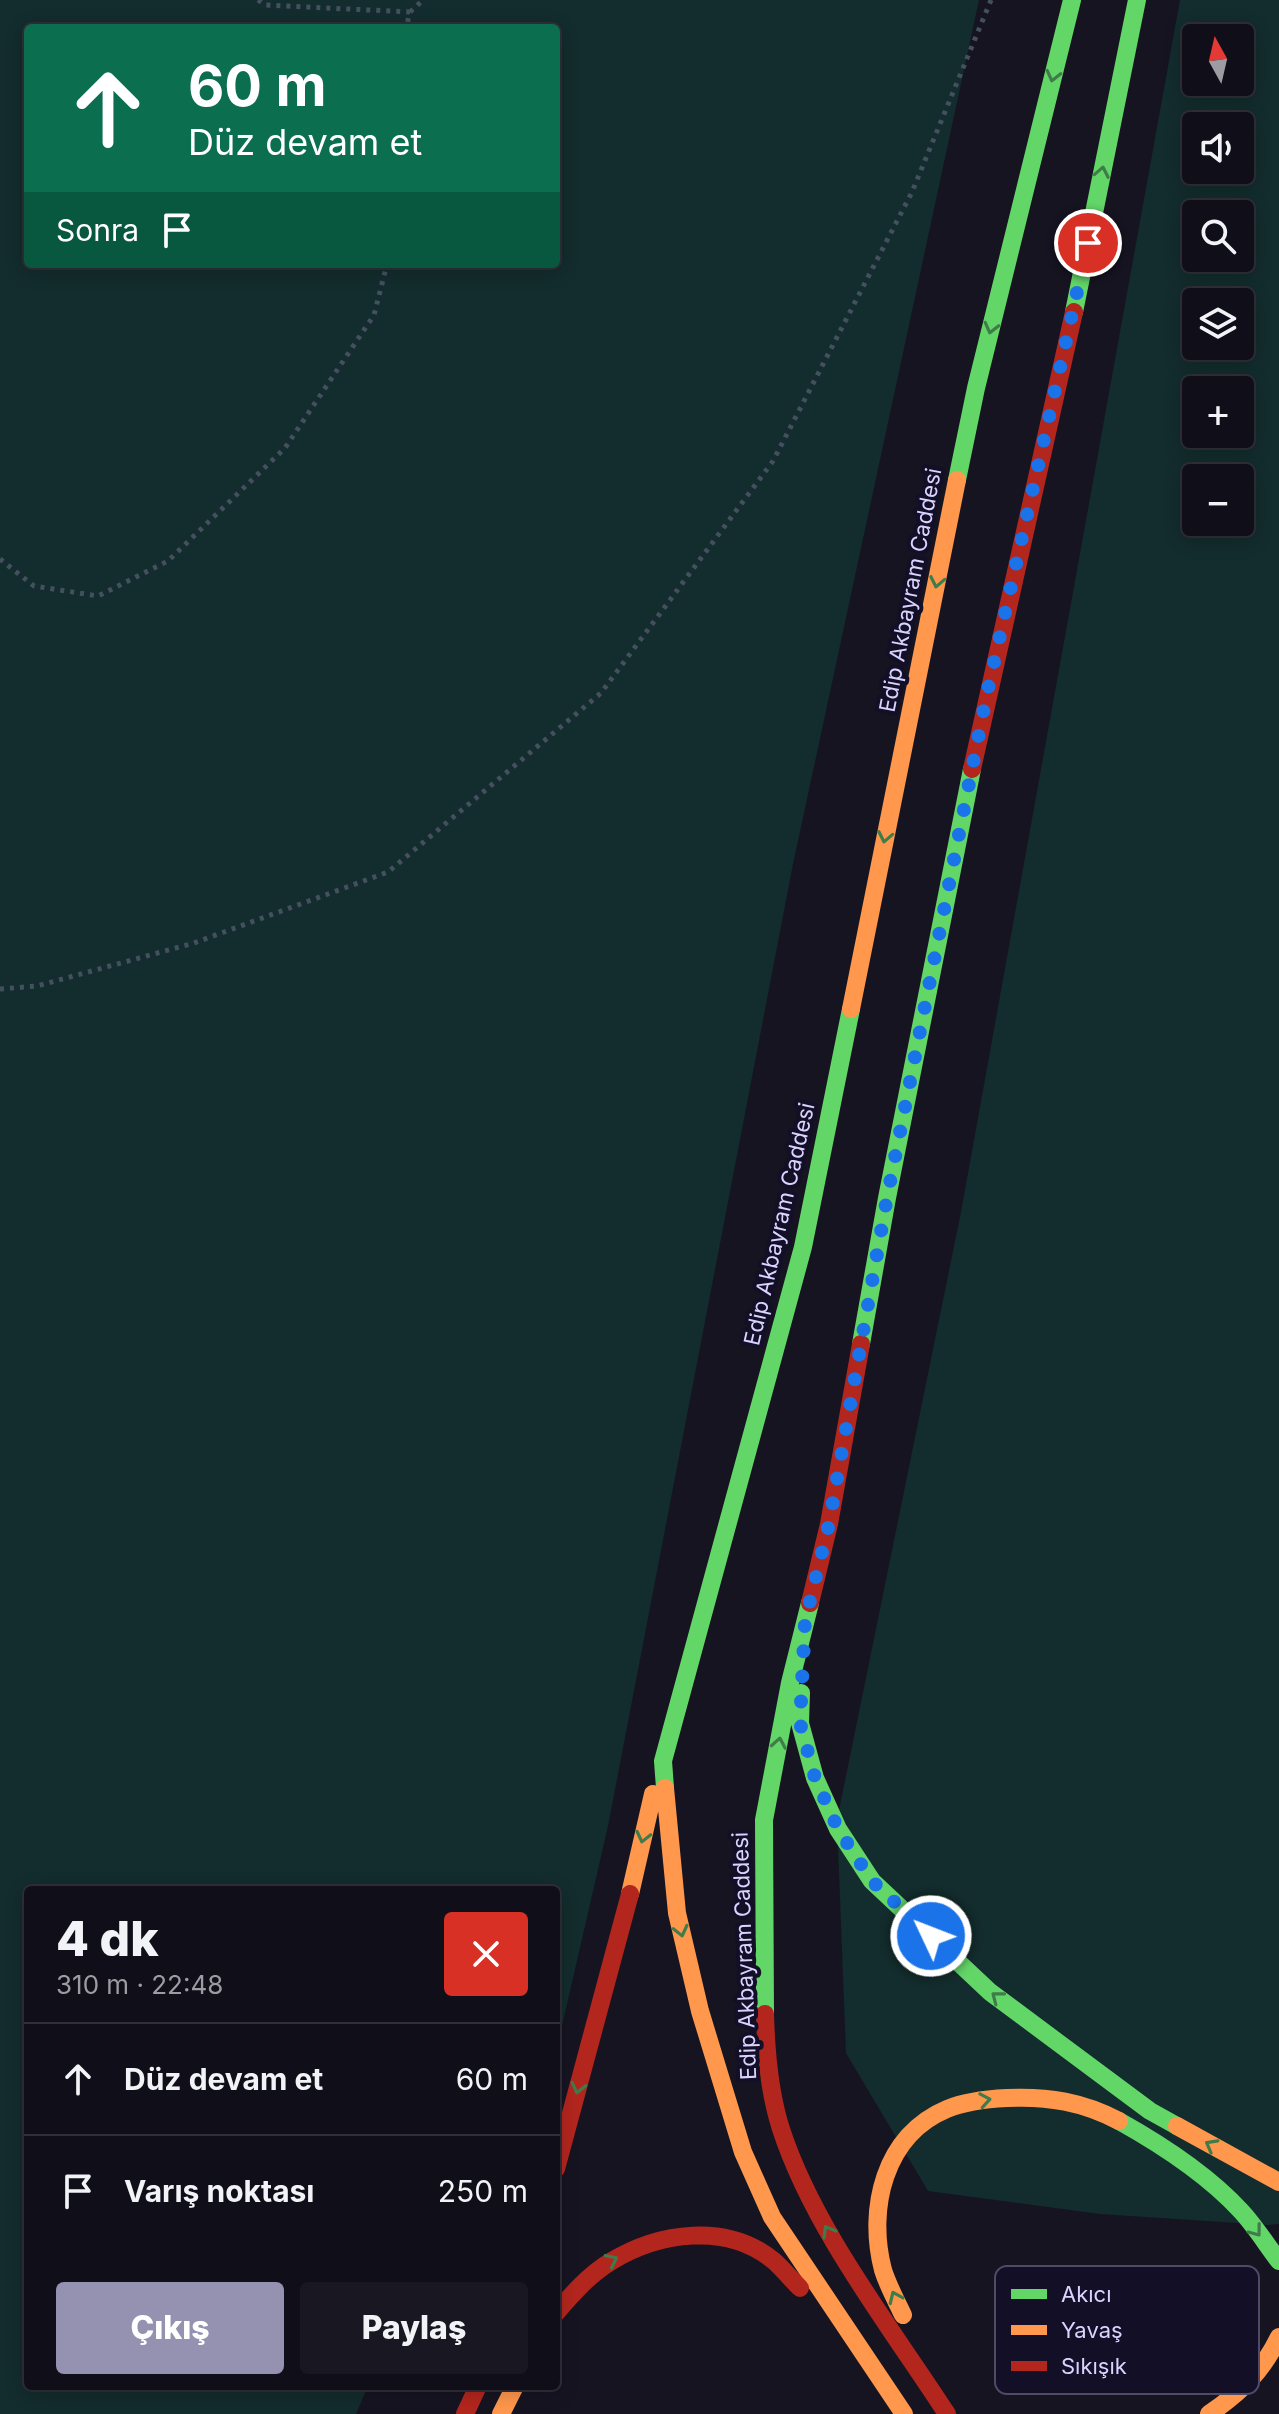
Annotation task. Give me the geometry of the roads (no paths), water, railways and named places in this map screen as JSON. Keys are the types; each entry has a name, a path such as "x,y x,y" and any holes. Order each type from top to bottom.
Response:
{"main road":[{"name":"Edip Akbayram Caddesi","path":"904,2414 772,2217 743,2152 700,2011 677,1913 663,1761 803,1247 976,388 1072,0"},
{"name":"Edip Akbayram Caddesi","path":"947,2414 864,2291 799,2178 780,2127 768,2074 764,1820 790,1683 829,1524 887,1198 986,698 1076,303 1137,0"},
{"path":"805,1621 800,1723 815,1778 838,1829 872,1881 990,1992 1150,2111 1279,2182"},
{"path":"560,2154 624,1920 663,1761"},
{"path":"959,2414 950,2393 915,2342 893,2293 882,2268 877,2228 890,2157 912,2128 947,2107 993,2097 1039,2099 1080,2104 1120,2120 1204,2179 1238,2208 1279,2261"},
{"path":"560,2308 600,2266 640,2245 683,2233 724,2235 759,2249 786,2269 893,2414"},
{"path":"1259,2373 1279,2337"},
{"path":"465,2414 476,2390"},
{"path":"501,2414 513,2390"},
{"path":"1209,2414 1238,2394"}]}
